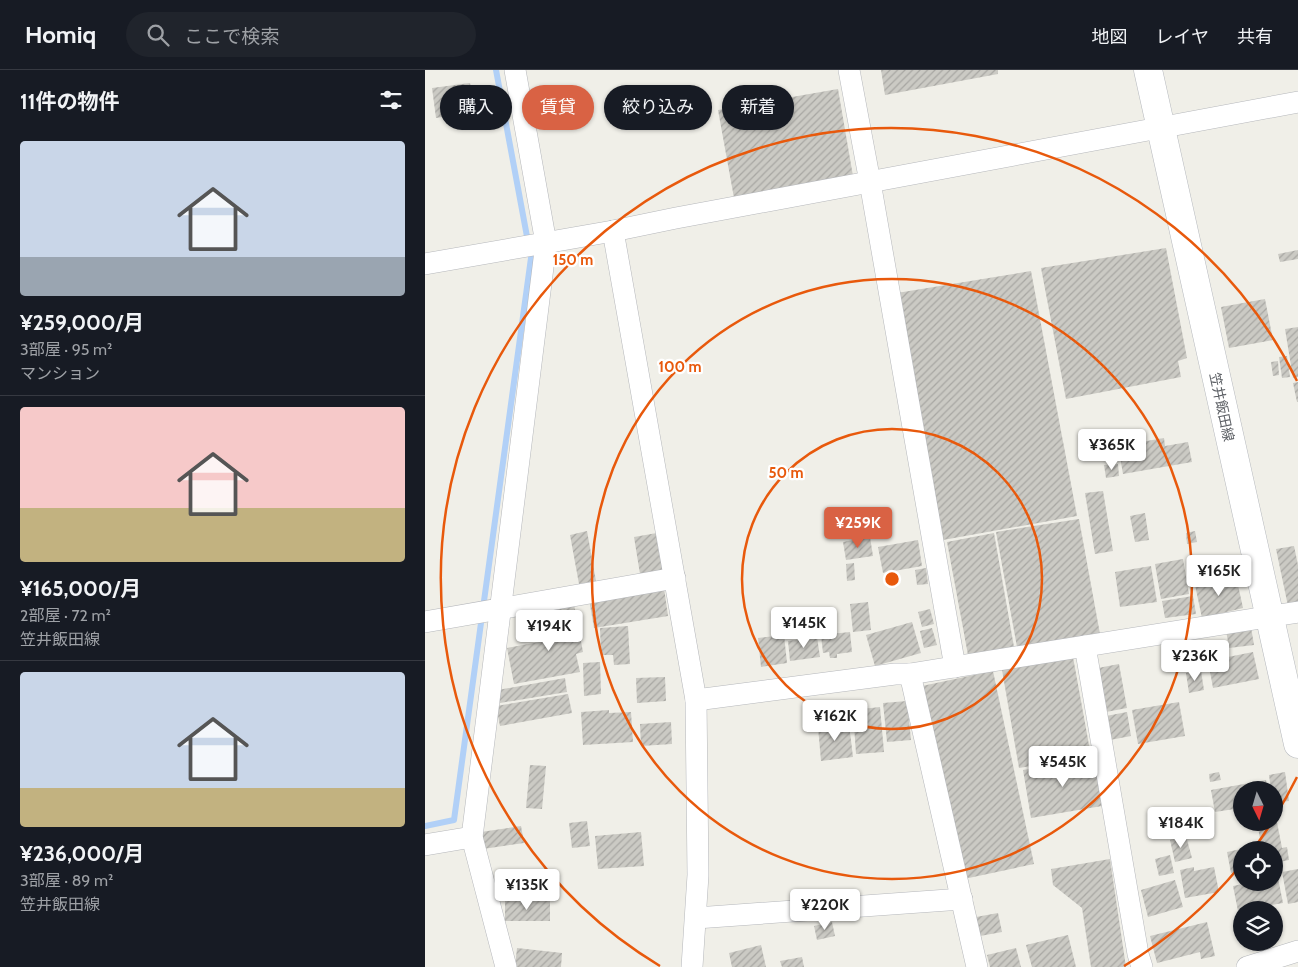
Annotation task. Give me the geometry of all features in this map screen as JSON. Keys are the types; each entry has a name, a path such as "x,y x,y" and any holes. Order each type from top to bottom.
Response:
{"main road":[{"name":"笠井飯田線","path":"1148,70 1298,744"}],"street":[{"path":"506,967 472,837 544,243 515,70"},
{"path":"849,70 955,667"},
{"path":"425,264 613,231 1298,102"},
{"path":"613,231 645,422 696,700 698,865 692,967"},
{"path":"425,622 675,578"},
{"path":"696,700 895,674 910,674 1298,612"},
{"path":"1085,646 1142,967"},
{"path":"910,674 963,899 977,967"},
{"path":"425,846 472,837"},
{"path":"696,918 963,899"},
{"path":"1247,967 1298,951"}],"building":[{"path":"881,70 998,70 998,74 885,95"},
{"path":"440,87 440,117 436,118 432,88"},
{"path":"838,89 853,176 734,198 718,110 722,109 722,130 794,130 794,97"},
{"path":"1166,248 1187,358 1178,361 1181,377 1066,399 1041,268"},
{"path":"1298,250 1298,259 1280,262 1278,254"},
{"path":"1031,271 1077,516 943,540 897,293"},
{"path":"1265,299 1273,340 1229,348 1221,307"},
{"path":"1298,327 1298,377 1293,378 1285,329"},
{"path":"1287,356 1290,377 1282,378 1279,357"},
{"path":"1278,361 1279,375 1273,376 1271,362"},
{"path":"1298,382 1298,402 1297,402 1293,383"},
{"path":"1164,438 1165,446 1188,442 1192,462 1123,474 1118,446"},
{"path":"1118,464 1119,476 1106,478 1104,465"},
{"path":"1103,491 1113,551 1095,554 1085,493"},
{"path":"1145,513 1149,540 1135,542 1130,516"},
{"path":"1079,519 1100,634 1017,647 996,532"},
{"path":"587,531 596,581 579,584 570,535"},
{"path":"1195,531 1197,542 1187,544 1186,533"},
{"path":"657,533 663,571 640,574 634,537"},
{"path":"994,533 1014,647 968,655 947,542"},
{"path":"870,537 873,556 846,560 843,542"},
{"path":"918,540 922,566 883,573 878,547"},
{"path":"1294,546 1298,565 1298,604 1288,606 1276,549"},
{"path":"1183,559 1189,594 1161,599 1155,564"},
{"path":"854,563 855,580 847,581 846,564"},
{"path":"1151,566 1157,602 1120,607 1115,572"},
{"path":"926,568 928,584 917,585 915,570"},
{"path":"1236,576 1243,608 1202,618 1195,585"},
{"path":"664,588 668,616 594,628 589,599"},
{"path":"1193,596 1196,614 1165,618 1162,601"},
{"path":"868,602 871,630 853,632 850,604"},
{"path":"574,604 583,652 576,654 580,672 514,684 507,648 561,638 555,608"},
{"path":"930,609 934,624 922,627 918,612"},
{"path":"912,622 921,653 875,666 866,635"},
{"path":"628,626 630,664 614,665 613,655 601,655 600,628"},
{"path":"1251,627 1254,645 1229,648 1226,630"},
{"path":"932,628 937,645 924,648 920,631"},
{"path":"850,632 852,652 837,654 837,658 830,658 829,652 823,653 821,635"},
{"path":"784,635 787,663 761,667 758,638"},
{"path":"817,637 820,657 790,661 788,641"},
{"path":"1227,651 1228,657 1253,652 1259,679 1213,688 1207,655"},
{"path":"1073,657 1091,756 1019,768 1002,670"},
{"path":"600,662 601,694 584,696 583,663"},
{"path":"1119,664 1127,708 1106,712 1098,668"},
{"path":"993,671 1034,864 964,879 922,686"},
{"path":"1201,671 1204,690 1189,693 1186,673"},
{"path":"665,677 666,701 637,703 636,678"},
{"path":"565,678 567,692 500,703 498,690"},
{"path":"568,694 572,713 500,726 496,706"},
{"path":"907,701 911,740 887,742 883,703"},
{"path":"1179,702 1185,736 1138,744 1132,710"},
{"path":"880,707 884,752 856,754 853,710"},
{"path":"609,710 609,713 631,712 633,742 583,745 581,712"},
{"path":"1127,712 1131,736 1110,740 1106,716"},
{"path":"671,722 672,744 641,746 640,724"},
{"path":"849,724 853,757 821,761 818,727"},
{"path":"1094,758 1102,806 1031,818 1023,770"},
{"path":"530,765 546,766 542,809 526,808"},
{"path":"1219,772 1221,780 1210,782 1209,774"},
{"path":"1285,772 1289,801 1283,802 1283,781 1270,781 1269,775"},
{"path":"1233,786 1233,809 1215,812 1211,790"},
{"path":"587,821 590,846 572,848 569,823"},
{"path":"521,826 524,843 483,849 481,832"},
{"path":"1259,831 1279,831 1281,841 1260,841"},
{"path":"641,832 644,866 598,869 595,836"},
{"path":"1186,836 1192,858 1175,862 1170,840"},
{"path":"1287,847 1289,860 1283,861 1283,848"},
{"path":"1233,851 1233,873 1231,873 1227,852"},
{"path":"1170,855 1174,873 1159,876 1155,859"},
{"path":"1110,859 1126,967 1091,967 1082,908 1053,885 1051,869"},
{"path":"1194,867 1194,871 1214,867 1219,892 1185,898 1180,870"},
{"path":"1298,869 1298,902 1288,904 1283,872"},
{"path":"1175,880 1183,907 1148,917 1141,890"},
{"path":"1234,891 1281,891 1283,901 1236,901"},
{"path":"505,901 550,901 550,921 505,921"},
{"path":"998,913 1002,932 980,936 976,917"},
{"path":"832,922 835,936 817,940 814,926"},
{"path":"1207,922 1215,956 1201,959 1200,952 1157,963 1150,936"},
{"path":"1068,935 1076,967 1032,967 1026,945"},
{"path":"761,945 766,967 732,967 729,953"},
{"path":"517,948 562,953 561,967 515,967"},
{"path":"1016,948 1021,967 990,967 987,955"},
{"path":"802,957 804,967 782,967 780,961"}],"waterway":[{"path":"425,826 454,820 531,258 496,70"}]}
